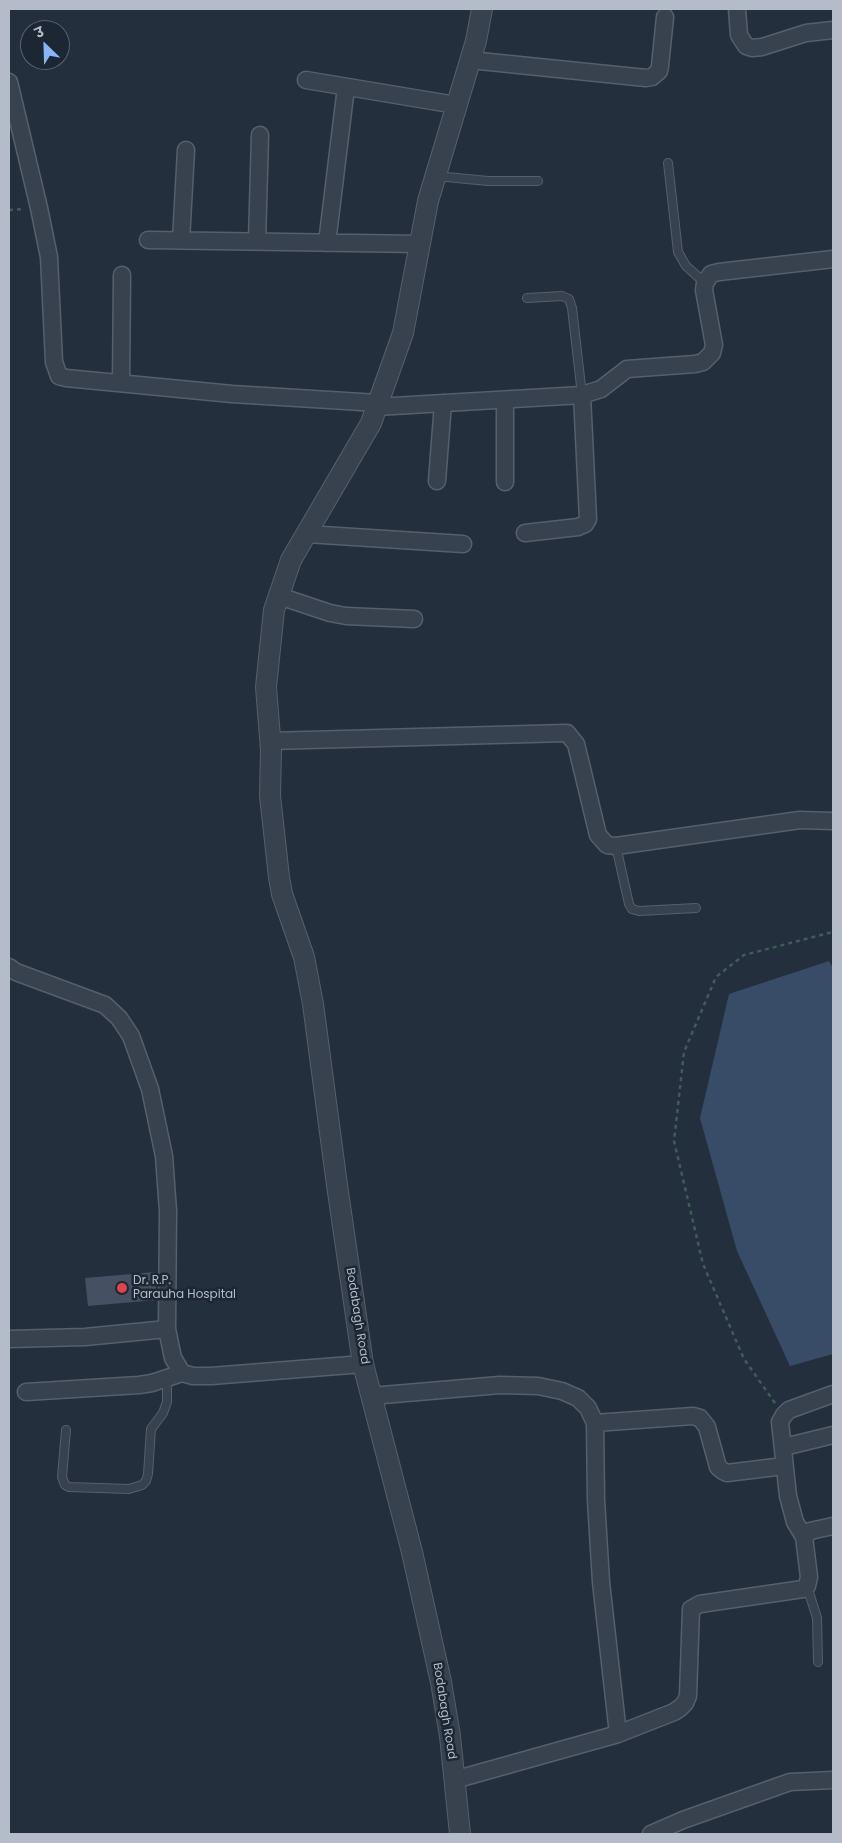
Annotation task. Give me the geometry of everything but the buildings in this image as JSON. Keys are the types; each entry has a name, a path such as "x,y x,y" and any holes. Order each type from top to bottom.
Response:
{"street":[{"name":"Bodabagh Road","path":"460,1834 450,1736 429,1625 363,1364 337,1185 316,1020 304,957 282,894 270,796 271,746 266,687 274,610 291,560 371,422 403,333 428,201 470,60 482,9"},
{"path":"737,9 739,35 746,46 752,48 762,47 806,33 833,30"},
{"path":"470,60 646,78 652,77 659,71 665,16"},
{"path":"306,80 456,105"},
{"path":"9,82 49,257 55,368 60,376 66,378 232,394 377,405 443,404 582,395 601,389 627,369 695,364 709,358 714,345 705,282 711,274 833,259"},
{"path":"327,242 346,87"},
{"path":"257,241 260,135"},
{"path":"181,240 186,150"},
{"path":"148,240 420,244"},
{"path":"121,383 122,274"},
{"path":"524,533 578,527 585,524 588,519 582,395"},
{"path":"505,400 505,482"},
{"path":"436,481 443,404"},
{"path":"307,534 463,544"},
{"path":"279,596 346,616 414,620"},
{"path":"271,746 568,733 576,744 598,834 608,845 616,846 800,820 833,821"},
{"path":"9,967 25,975 105,1005 119,1018 131,1036 150,1089 164,1156 168,1211 167,1329 174,1358 182,1373"},
{"path":"9,1339 85,1337 167,1329"},
{"path":"26,1392 139,1385 167,1379 182,1373 192,1376 212,1376 363,1364"},
{"path":"371,1396 500,1385 538,1386 562,1391 578,1398 588,1408 595,1423 596,1500 601,1582 618,1734"},
{"path":"454,1780 618,1734 674,1712 685,1703 688,1696 690,1612 693,1606 798,1590 807,1586 809,1577 804,1537 795,1522 791,1510 780,1422 790,1410 833,1394"},
{"path":"595,1423 693,1416 700,1418 708,1427 718,1467 722,1471 784,1466"},
{"path":"784,1447 833,1435"},
{"path":"804,1537 810,1531 833,1526"},
{"path":"651,1834 683,1820 790,1782 833,1780"}],"lane":[{"path":"668,163 678,252 686,266 705,282"},
{"path":"436,176 488,181 538,181"},
{"path":"527,298 562,296 569,299 572,308 582,395"},
{"path":"616,846 632,910 696,908"},
{"path":"66,1430 62,1477 65,1485 69,1487 130,1489 142,1485 146,1481 148,1474 151,1429 163,1413 167,1402 167,1379"},
{"path":"807,1586 817,1618 818,1662"}],"path":[{"path":"784,1415 744,1359 704,1264 674,1140 684,1052 716,977 744,955 833,932"}],"water":[{"path":"829,961 833,968 833,1354 790,1366 737,1251 700,1118 729,994"}],"place":[{"name":"Dr. R.P. Parauha Hospital","path":"122,1288"}]}
